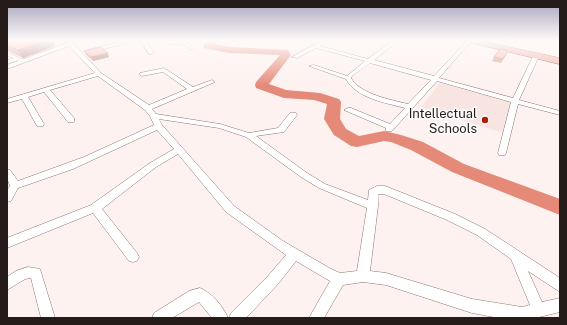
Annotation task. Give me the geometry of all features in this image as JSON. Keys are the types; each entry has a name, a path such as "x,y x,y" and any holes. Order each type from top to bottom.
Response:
{"main road":[{"path":"532,55 560,61"},
{"path":"545,55 560,58"}],"street":[{"path":"7,67 37,55"},
{"path":"80,55 99,74 151,112 220,126 249,135 304,175 322,186 373,206"},
{"path":"294,57 298,55"},
{"path":"351,55 560,113"},
{"path":"348,78 377,55"},
{"path":"348,110 390,128 458,55"},
{"path":"502,153 515,101 536,56"},
{"path":"312,66 348,78 350,83 359,90 410,107"},
{"path":"142,74 164,70 192,89"},
{"path":"7,101 99,74"},
{"path":"151,112 192,89 212,82"},
{"path":"46,90 71,120"},
{"path":"24,96 40,124"},
{"path":"151,112 158,126 230,209 279,245 327,274 339,279 363,276 386,279 472,306 530,313 560,305"},
{"path":"249,135 281,130 293,115"},
{"path":"7,198 15,186 62,171 104,153 158,126"},
{"path":"7,243 95,208 153,165 179,150"},
{"path":"7,172 13,179 15,186"},
{"path":"363,276 373,206 373,193 377,190 385,190 481,232 560,286"},
{"path":"95,208 133,257"},
{"path":"236,318 264,290 294,254"},
{"path":"515,254 530,313"},
{"path":"7,284 23,274 31,272 36,273 48,318"},
{"path":"316,318 339,279"},
{"path":"159,318 194,296 200,295 205,298 221,318"}],"lane":[{"path":"8,55 23,61"},
{"path":"7,62 17,58"}],"shaded area":[{"name":"Intellectual Schools","path":"440,83 514,103 503,133 421,107"}],"building":[{"path":"495,55 505,55 503,59 494,57"}],"waterway":[{"path":"286,55 261,85 284,94 314,96 334,102 332,119 340,132 357,142 384,136 395,138 417,146 458,168 560,207"}],"place":[{"name":"Intellectual Schools","path":"485,120"}]}
